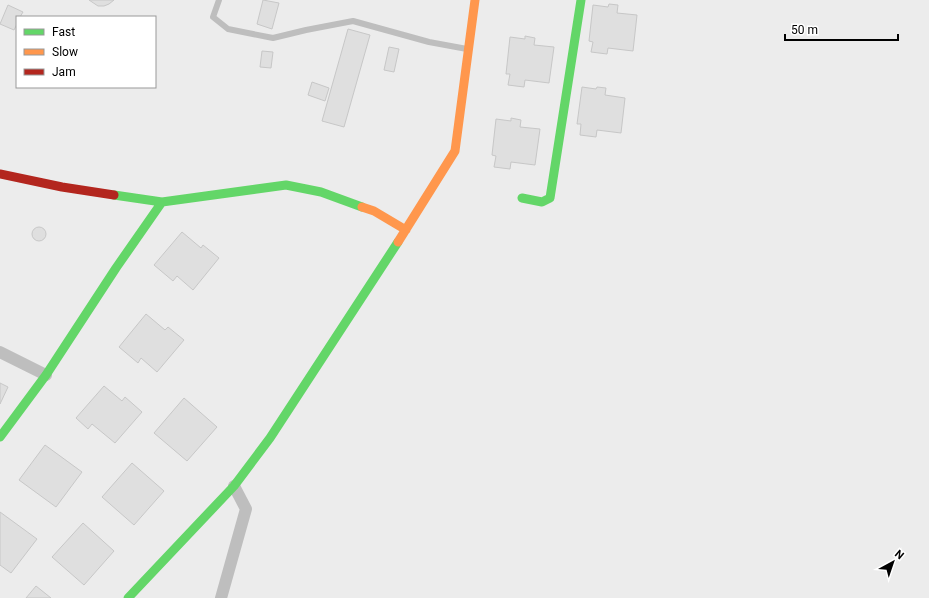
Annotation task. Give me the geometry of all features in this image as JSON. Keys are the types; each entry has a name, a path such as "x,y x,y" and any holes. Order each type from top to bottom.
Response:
{"street":[{"path":"128,598 234,486 270,438 406,230 455,151 474,0"},
{"path":"522,198 542,202 550,198 581,0"},
{"path":"0,174 62,187 162,202 286,185 321,192 374,211 406,230"},
{"path":"0,437 46,375 116,268 162,202"},
{"path":"0,352 46,375"},
{"path":"222,598 246,509 234,486"}],"lane":[{"path":"219,0 213,17 228,29 273,38 353,21 429,42 467,49"}],"shaded area":[{"path":"0,0 929,0 929,598 0,598"}],"building":[{"path":"89,0 114,0 104,6 98,6"},
{"path":"263,0 279,3 272,29 257,24"},
{"path":"609,4 618,5 617,13 637,15 633,51 608,48 607,54 591,52 593,42 589,41 593,5 608,7"},
{"path":"8,5 23,12 21,16 16,16 16,26 14,30 0,24"},
{"path":"348,29 370,35 344,127 322,121"},
{"path":"525,36 535,38 534,45 554,47 549,83 525,80 524,87 508,85 510,74 506,74 510,37 525,39"},
{"path":"389,47 399,49 394,72 384,70"},
{"path":"262,51 273,52 271,68 260,67"},
{"path":"312,82 329,88 325,101 308,95"},
{"path":"582,87 596,89 597,87 606,88 605,95 625,98 621,133 597,130 596,137 580,135 581,124 577,124"},
{"path":"511,118 521,120 520,127 540,129 535,165 511,162 510,169 494,167 496,156 492,155 496,119 511,121"},
{"path":"39,227 44,229 46,234 44,239 39,241 34,239 32,234 34,229"},
{"path":"182,232 201,248 203,245 219,258 193,290 177,276 173,281 154,265"},
{"path":"146,314 165,330 168,327 184,340 157,372 141,358 138,363 119,347"},
{"path":"0,383 8,387 0,404"},
{"path":"104,386 122,401 125,397 142,412 115,443 92,424 88,429 76,418"},
{"path":"184,398 217,427 187,461 154,433"},
{"path":"45,445 82,472 56,507 19,480"},
{"path":"132,463 164,491 134,525 102,497"},
{"path":"0,512 37,539 11,573 0,565"},
{"path":"83,523 114,551 84,585 52,557"},
{"path":"36,586 51,598 26,598"}],"traffic: fast":[{"path":"522,198 542,202 550,198 581,0"},
{"path":"114,195 162,202 286,185 321,192 362,207"},
{"path":"0,437 46,375 116,268 162,202"},
{"path":"128,598 234,486 270,438 398,242"}],"traffic: slow":[{"path":"398,242 455,151 475,0"},
{"path":"362,207 374,211 406,230"}],"traffic: jam":[{"path":"0,174 62,187 114,195"}]}
